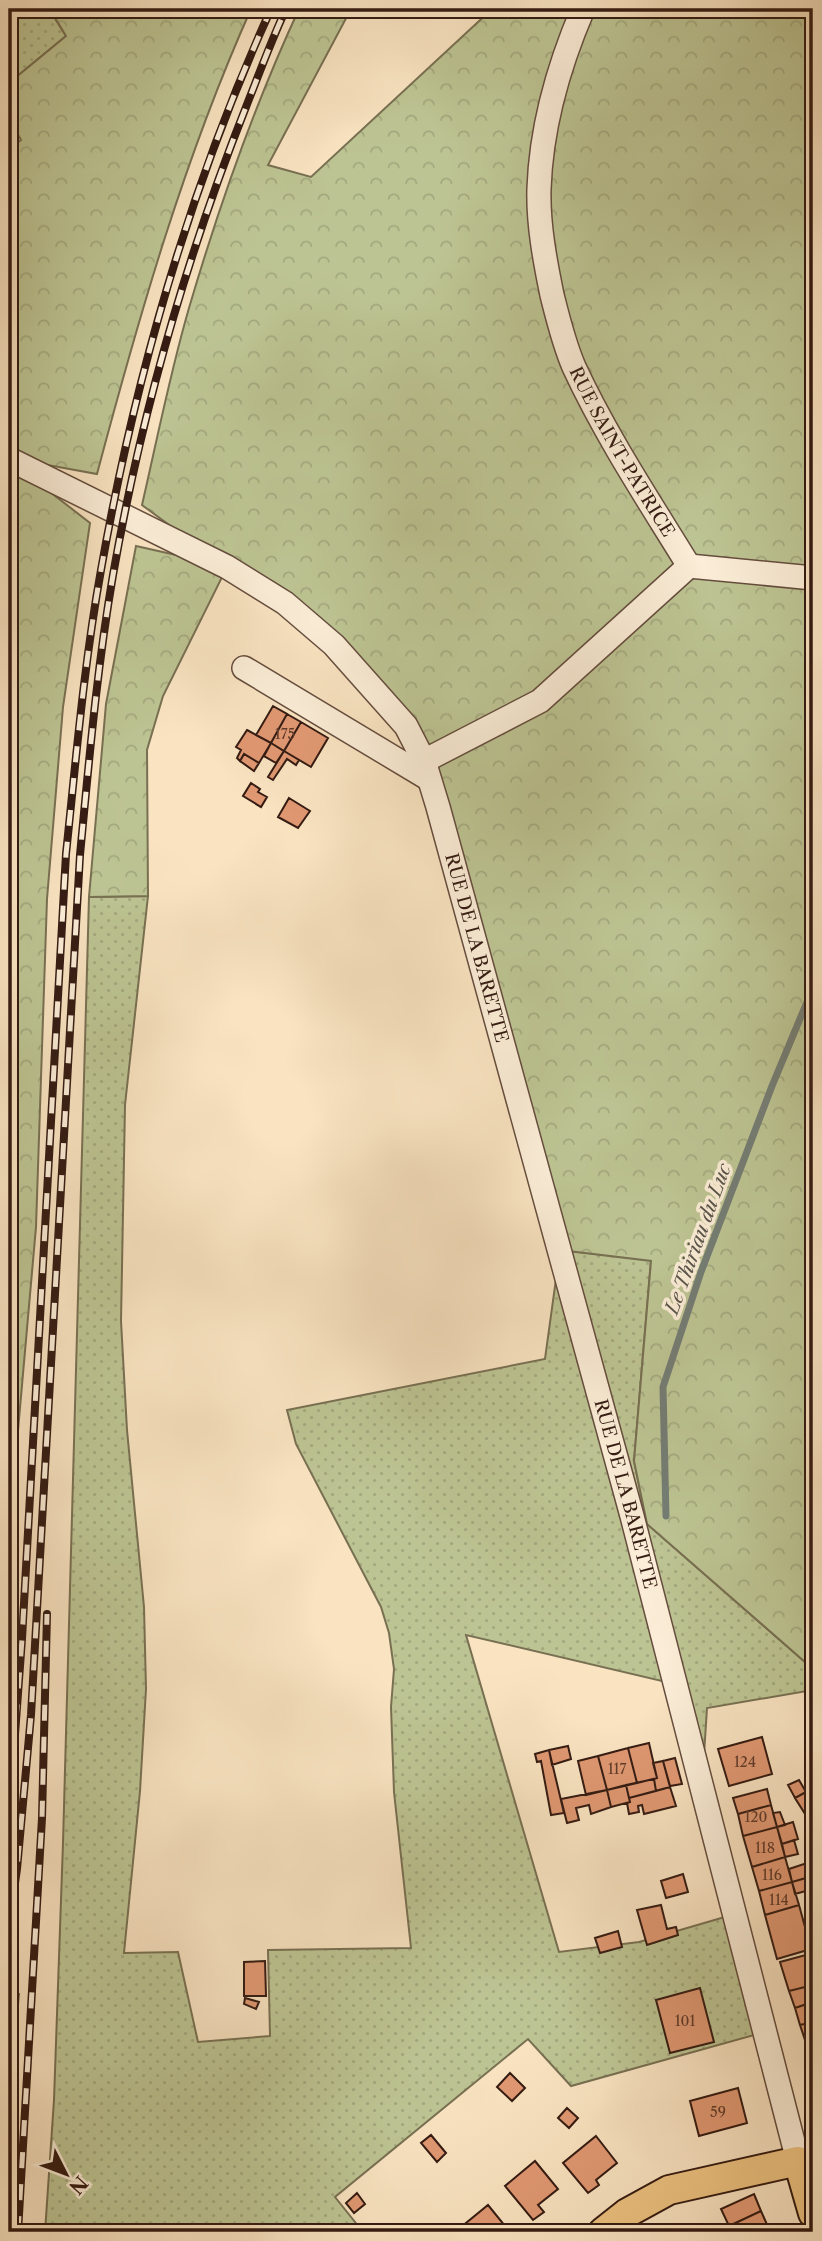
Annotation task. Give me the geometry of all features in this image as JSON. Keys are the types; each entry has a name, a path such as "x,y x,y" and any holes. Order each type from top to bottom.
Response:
{"main road":[{"name":"RUE DE LA BARETTE","path":"798,2161 813,2213"},
{"path":"603,2232 627,2213 669,2190 798,2161"}],"street":[{"name":"RUE SAINT-PATRICE","path":"583,9 558,76 548,125 539,190 546,269 574,365 619,450 689,565"},
{"name":"RUE DE LA BARETTE","path":"9,459 227,566 285,603 334,645 406,726 426,770 442,820 632,1516 798,2161"},
{"path":"244,668 426,770 540,701 689,565 813,578"}],"green space":[{"path":"9,9 58,9 54,17 66,36 9,83"},
{"path":"58,9 251,9 184,180 129,356 97,474 9,458 9,149 21,140 9,119 9,83 66,36 54,16"},
{"path":"299,9 351,9 268,165 311,177 492,9 813,9 813,1669 647,1524 634,1461 651,1261 560,1250 438,807 376,691 227,567 163,696 147,750 148,896 89,897 106,704 136,546 225,566 142,505 176,357 200,270 252,119"},
{"path":"9,460 90,523 63,707 47,899 36,1227 9,1532"},
{"path":"148,896 125,1105 121,1321 127,1430 144,1607 146,1689 140,1791 124,1953 178,1952 198,2042 270,2036 268,1950 411,1948 394,1792 391,1707 394,1669 389,1633 381,1607 296,1444 287,1410 545,1359 560,1250 651,1260 634,1461 647,1524 813,1669 813,1690 707,1708 702,1786 675,1684 466,1635 559,1952 639,1942 735,1914 765,2032 571,2086 528,2039 335,2197 363,2232 45,2232 54,2100 63,1843 89,897"},
{"path":"9,1994 19,1994 9,2101"}],"building":[{"path":"273,706 287,714 271,743 256,735"},
{"path":"287,714 301,722 284,751 271,743"},
{"path":"301,722 328,738 311,767 284,751"},
{"path":"247,730 271,743 259,763 244,754 240,761 237,758 241,750 236,747"},
{"path":"271,743 284,751 276,763 264,756"},
{"path":"284,751 299,760 296,765 287,759 273,780 268,777"},
{"path":"244,754 259,763 254,771 240,761"},
{"path":"251,783 260,789 258,792 267,797 261,807 243,796"},
{"path":"289,798 310,811 298,828 278,817"},
{"path":"762,1737 772,1774 729,1786 718,1749"},
{"path":"649,1743 657,1778 637,1783 628,1748"},
{"path":"568,1746 571,1759 552,1765 549,1750"},
{"path":"628,1748 637,1783 607,1790 598,1756"},
{"path":"549,1750 564,1813 551,1815 541,1761 537,1762 535,1754"},
{"path":"598,1756 607,1790 586,1795 578,1761"},
{"path":"675,1758 682,1784 670,1786 663,1761"},
{"path":"663,1761 670,1787 656,1791 654,1779 657,1778 653,1763"},
{"path":"654,1779 656,1791 629,1798 626,1785"},
{"path":"799,1780 806,1792 795,1798 788,1785"},
{"path":"626,1785 630,1802 611,1807 607,1790"},
{"path":"670,1787 676,1806 644,1814 642,1805 638,1806 639,1812 629,1814 629,1798"},
{"path":"767,1789 771,1805 738,1814 733,1798"},
{"path":"607,1790 611,1807 591,1814 589,1805 576,1808 579,1820 567,1823 561,1799"},
{"path":"806,1792 813,1803 813,1813 807,1817 795,1798"},
{"path":"771,1805 777,1827 743,1836 738,1814"},
{"path":"780,1812 785,1825 777,1827 773,1813"},
{"path":"793,1822 798,1839 782,1844 777,1827"},
{"path":"777,1827 785,1857 752,1867 743,1836"},
{"path":"794,1840 798,1854 785,1857 782,1844"},
{"path":"785,1857 792,1882 759,1891 752,1867"},
{"path":"810,1862 813,1876 792,1882 789,1869"},
{"path":"683,1874 688,1892 666,1898 661,1881"},
{"path":"813,1876 813,1889 795,1894 792,1882"},
{"path":"792,1882 799,1905 765,1915 759,1891"},
{"path":"661,1905 667,1929 676,1927 678,1935 647,1945 637,1910"},
{"path":"799,1905 811,1949 777,1959 765,1915"},
{"path":"813,1926 813,1948 811,1949 806,1932"},
{"path":"618,1931 622,1947 600,1953 595,1938"},
{"path":"813,1953 813,1985 789,1991 780,1962"},
{"path":"265,1961 266,1996 244,1996 244,1962"},
{"path":"813,1985 813,2002 795,2008 789,1991"},
{"path":"700,1988 714,2042 670,2053 656,2000"},
{"path":"245,1998 259,2002 256,2009 244,2004"},
{"path":"813,2002 813,2022 800,2025 795,2008"},
{"path":"813,2022 813,2038 805,2040 800,2025"},
{"path":"813,2038 813,2062 811,2062 805,2040"},
{"path":"510,2073 525,2088 512,2101 497,2087"},
{"path":"813,2083 813,2099 812,2100 808,2085"},
{"path":"738,2088 747,2123 699,2136 690,2101"},
{"path":"567,2108 578,2118 569,2128 558,2118"},
{"path":"431,2135 446,2153 437,2162 421,2143"},
{"path":"596,2136 617,2163 596,2180 599,2185 588,2193 563,2163"},
{"path":"535,2161 558,2189 538,2205 544,2212 533,2220 505,2186"},
{"path":"357,2193 365,2204 354,2213 346,2203"},
{"path":"754,2194 761,2211 729,2226 721,2209"},
{"path":"488,2205 510,2232 455,2232"},
{"path":"761,2211 769,2229 762,2232 731,2232 729,2226"}],"waterway":[{"name":"Le Thiriau du Luc","path":"666,1516 663,1387 701,1272 813,982"}],"railway":[{"path":"9,1816 22,1639 66,854 90,641 115,498 148,355 168,284 215,145 271,9"},
{"path":"9,1925 17,1869 31,1715 80,855 107,610 137,456 185,279 224,164 286,9"},
{"path":"18,2232 42,1818 47,1614"}]}
